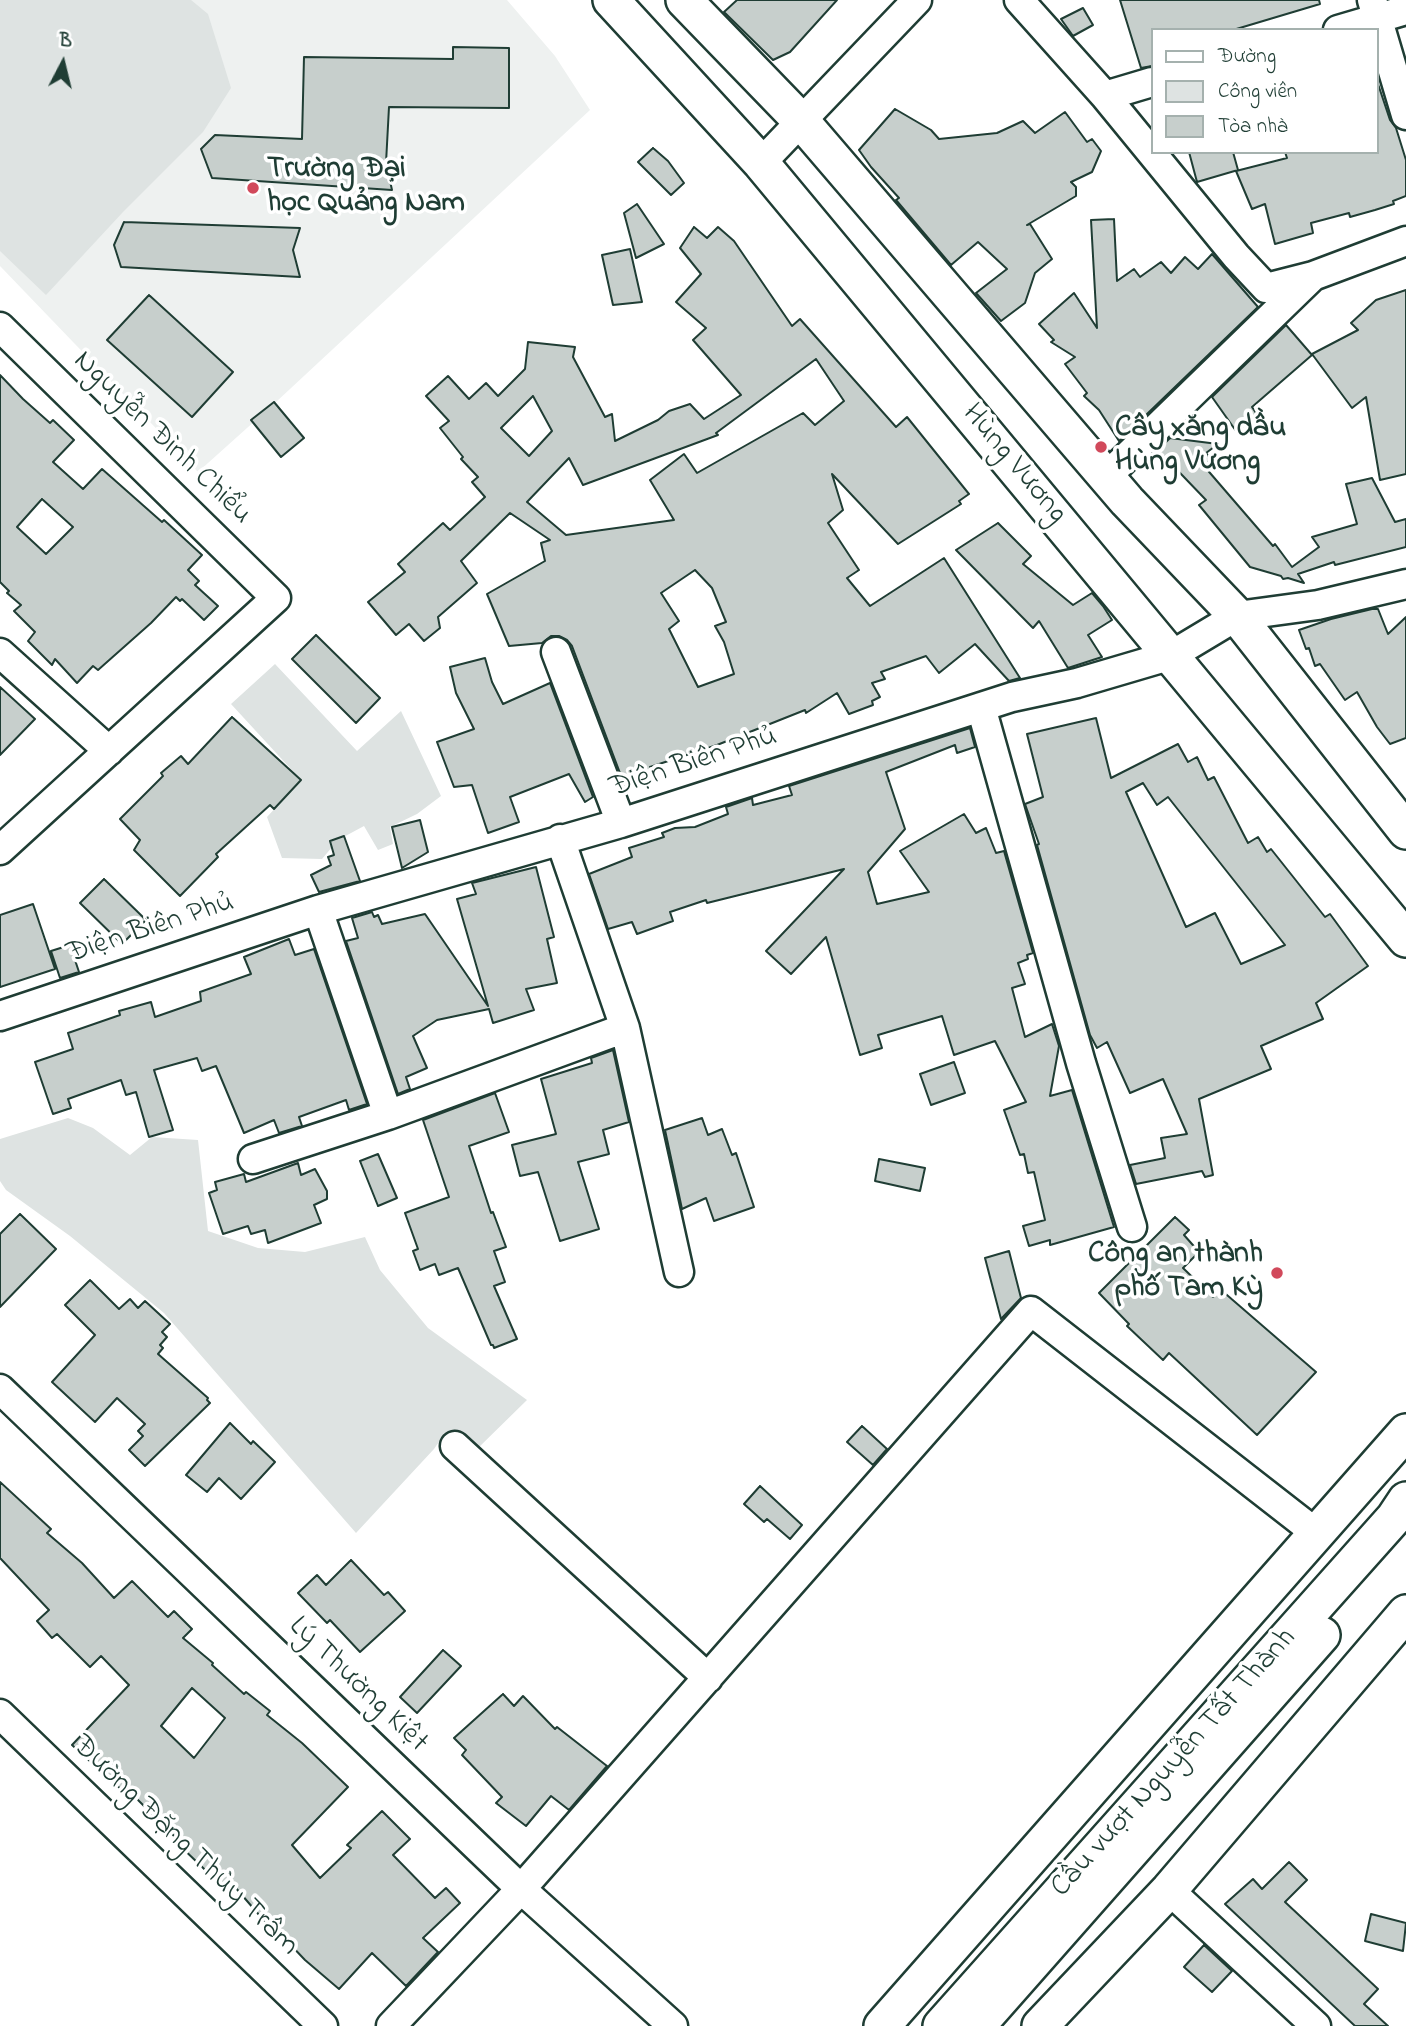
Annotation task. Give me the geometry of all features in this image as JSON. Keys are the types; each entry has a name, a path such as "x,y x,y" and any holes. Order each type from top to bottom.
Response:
{"main road":[{"name":"Hùng Vương","path":"611,0 761,163 1172,654 1406,939"},
{"name":"Hùng Vương","path":"684,0 802,122 1127,501 1237,615 1406,831"},
{"path":"882,2026 1406,1432"},
{"name":"Cầu vượt Nguyễn Tất Thành","path":"941,2026 1402,1520"},
{"name":"Cầu vượt Nguyễn Tất Thành","path":"977,2026 1402,1520"},
{"path":"1040,2026 1170,1890 1406,1613"}],"street":[{"path":"761,163 917,0"},
{"path":"1018,0 1105,96 1150,151"},
{"path":"1375,9 1406,115"},
{"path":"1342,28 1375,9 1406,10"},
{"path":"1105,96 1150,83"},
{"path":"1152,154 1236,256 1266,288 1313,276 1406,241"},
{"path":"1106,477 1313,276"},
{"name":"Nguyễn Đình Chiểu","path":"0,327 276,598 109,751"},
{"name":"Điện Biên Phủ","path":"0,1016 318,910 621,822 1012,697 1077,683 1172,654 1237,615 1318,605 1406,584"},
{"path":"556,652 621,822"},
{"path":"0,653 109,751 0,850"},
{"path":"981,707 1081,1063 1132,1227"},
{"path":"561,839 625,1028 679,1272"},
{"path":"318,910 388,1115"},
{"path":"253,1159 388,1115 625,1028"},
{"path":"391,2026 521,1889 1031,1311 1316,1533"},
{"name":"Lý Thường Kiệt","path":"0,1390 521,1889 673,2026"},
{"path":"456,1446 708,1678"},
{"name":"Đường Đặng Thùy Trâm","path":"1,1716 323,2026"},
{"path":"1170,1890 1316,2026"}],"shaded area":[{"name":"Trường Đại học Quảng Nam","path":"0,0 507,0 555,56 590,110 198,472 0,266"}],"green space":[{"path":"0,0 191,0 208,14 231,88 203,132 123,212 46,295 0,251"},
{"path":"275,664 357,751 401,711 441,796 417,814 390,827 393,844 378,850 364,826 338,840 322,859 282,858 267,817 301,780 231,704"},
{"path":"68,1118 93,1128 130,1155 152,1137 198,1140 208,1231 258,1248 305,1252 365,1237 380,1270 428,1328 527,1400 475,1451 445,1433 434,1449 356,1533 164,1313 70,1236 6,1190 0,1181 0,1139"}],"building":[{"path":"737,0 837,0 790,52 773,60 724,12"},
{"path":"1120,0 1319,0 1320,4 1240,28 1150,28 1150,66 1141,68"},
{"path":"1083,8 1093,25 1073,36 1061,19"},
{"path":"453,47 509,48 509,108 389,107 386,163 392,190 212,178 201,149 215,135 302,139 304,57 453,59"},
{"path":"1378,84 1406,160 1406,196 1393,201 1394,204 1375,210 1350,217 1349,213 1311,223 1313,233 1275,244 1265,204 1252,209 1236,171 1287,158 1286,154 1378,154"},
{"path":"895,109 931,130 939,139 997,133 1023,121 1035,133 1065,112 1087,142 1092,139 1101,151 1092,172 1071,182 1076,187 1076,196 1027,225 1030,224 1052,259 1035,273 1025,303 1001,321 976,293 1007,269 978,242 951,265 896,200 899,198 859,150"},
{"path":"653,148 668,161 684,183 671,195 638,162"},
{"path":"1190,154 1234,154 1238,170 1197,182"},
{"path":"637,204 664,244 636,258 624,213"},
{"path":"1114,219 1117,281 1134,269 1140,277 1161,262 1171,273 1185,257 1198,269 1212,254 1258,307 1119,441 1099,410 1084,396 1087,393 1065,364 1075,357 1051,342 1054,340 1039,324 1074,293 1097,328 1091,220"},
{"path":"124,222 300,228 293,250 300,277 121,267 114,245"},
{"path":"694,227 707,238 718,227 734,241 792,326 800,319 896,427 907,417 969,494 959,501 961,504 898,544 832,474 843,510 828,523 859,570 847,578 870,606 944,558 1020,678 1009,681 975,644 939,673 926,656 881,672 885,679 872,683 880,697 872,701 873,705 849,714 837,693 806,713 805,710 717,745 650,767 651,771 623,781 572,646 559,636 551,636 542,643 509,646 487,594 545,561 541,543 550,540 510,513 461,561 477,583 438,617 440,628 424,641 409,624 396,635 368,602 405,572 398,564 443,523 450,530 485,497 472,482 478,477 461,459 463,457 440,428 449,421 426,396 448,376 469,399 486,383 498,396 525,369 528,342 575,347 573,357 605,417 612,414 615,441 658,420 669,411 690,404 704,419 741,395 693,340 706,328 676,302 701,274 680,248","holes":["816,359 844,401 815,425 803,413 697,473 684,454 650,480 674,520 566,535 527,502 569,458 583,485 718,435 716,433","533,396 552,431 529,456 501,428","695,570 712,588 726,622 715,626 724,642 734,674 698,687 669,629 679,621 661,593"]},
{"path":"630,249 642,302 613,305 602,255"},
{"path":"1406,290 1406,474 1380,480 1366,397 1352,408 1312,354 1358,330 1351,323 1376,300"},
{"path":"149,295 233,372 192,417 107,340"},
{"path":"1286,325 1312,355 1252,407 1258,416 1236,431 1212,397"},
{"path":"0,375 50,423 53,420 74,440 53,462 83,489 102,469 202,555 188,570 199,581 195,585 218,606 204,620 182,599 180,601 176,597 98,670 93,666 77,683 55,659 52,665 28,641 35,632 14,611 21,605 7,593 9,591 0,582","holes":["42,499 73,527 46,554 17,527"]},
{"path":"274,402 304,438 281,457 251,420"},
{"path":"1170,438 1218,444 1206,453 1211,459 1204,466 1273,546 1275,544 1292,567 1319,547 1312,537 1357,524 1346,484 1372,478 1395,522 1406,519 1406,547 1335,565 1334,562 1298,574 1304,583 1283,579 1281,576 1250,567 1199,505 1206,500 1158,450"},
{"path":"998,523 1031,556 1023,564 1073,605 1092,593 1103,606 1112,620 1088,635 1102,657 1068,668 1039,621 1033,628 956,550"},
{"path":"1378,609 1388,634 1406,617 1406,738 1390,744 1357,692 1345,700 1320,664 1315,666 1299,630"},
{"path":"316,635 380,698 356,723 292,659"},
{"path":"485,658 492,682 503,704 550,683 593,797 585,802 569,774 510,797 519,822 488,833 472,785 454,787 437,742 474,729 456,693 450,667"},
{"path":"0,687 35,719 0,755"},
{"path":"232,717 301,780 274,809 270,805 216,854 218,857 180,896 134,850 140,840 120,819 163,776 161,773 181,756 188,764"},
{"path":"1096,718 1111,778 1178,744 1188,762 1197,757 1208,780 1214,777 1248,843 1258,837 1267,852 1271,849 1325,917 1330,914 1368,966 1316,1003 1323,1019 1261,1046 1271,1069 1199,1099 1213,1175 1205,1177 1202,1171 1136,1184 1130,1165 1165,1158 1161,1138 1187,1134 1163,1079 1130,1093 1107,1042 1097,1048 1090,1035 1037,845 1039,844 1025,804 1043,797 1027,734","holes":["1143,783 1157,805 1168,797 1285,945 1241,964 1215,913 1186,927 1126,792"]},
{"path":"970,728 975,747 957,753 955,745 886,772 905,829 868,872 877,904 929,892 900,851 964,814 976,833 986,828 996,853 1004,851 1033,953 1027,955 1028,959 1018,963 1025,984 1012,988 1025,1037 1052,1024 1059,1046 1050,1096 1072,1090 1114,1227 1050,1245 1050,1240 1029,1246 1023,1226 1045,1220 1034,1172 1028,1173 1024,1154 1020,1155 1004,1110 1026,1102 995,1041 954,1055 942,1016 878,1035 882,1048 860,1055 826,937 791,974 766,951 844,869 707,903 706,900 670,912 673,921 637,934 632,922 608,929 589,874 632,857 629,848 664,837 662,833 675,828 695,827 728,814 726,807 752,798 753,805 792,795 789,786"},
{"path":"420,820 428,852 402,868 392,827"},
{"path":"344,836 360,881 319,892 311,875 331,865 328,857 334,855 330,841"},
{"path":"536,867 554,937 547,939 557,983 526,989 534,1010 493,1023 489,1009 437,1020 413,1036 427,1068 406,1077 410,1089 398,1094 346,941 358,938 352,918 372,912 374,917 378,915 382,924 425,914 488,1006 457,899 476,894 472,883"},
{"path":"104,879 146,920 122,944 80,903"},
{"path":"33,904 55,969 0,987 0,915"},
{"path":"289,939 295,955 314,949 367,1104 349,1110 346,1100 299,1117 302,1126 279,1133 274,1120 244,1133 216,1066 202,1071 197,1058 154,1070 173,1130 149,1137 136,1092 126,1095 121,1080 68,1099 71,1108 53,1114 35,1062 73,1049 68,1033 120,1015 119,1011 151,1002 155,1017 201,1001 200,992 251,974 244,957"},
{"path":"70,945 79,972 60,978 51,951"},
{"path":"613,1050 629,1122 603,1130 609,1154 578,1162 599,1229 560,1241 538,1172 520,1176 512,1145 556,1134 541,1079 592,1063 591,1058"},
{"path":"954,1062 965,1093 931,1105 920,1074"},
{"path":"495,1093 509,1132 469,1146 491,1213 493,1212 506,1247 494,1251 505,1282 494,1286 517,1339 494,1348 458,1268 439,1275 435,1264 420,1270 413,1251 418,1249 405,1213 449,1197 423,1120"},
{"path":"702,1118 708,1135 722,1129 732,1155 736,1153 754,1207 714,1221 706,1198 682,1209 665,1130"},
{"path":"378,1154 397,1198 378,1206 360,1161"},
{"path":"879,1159 925,1168 920,1191 875,1181"},
{"path":"298,1163 301,1175 315,1169 327,1191 327,1199 314,1205 321,1223 268,1243 265,1230 251,1234 248,1226 223,1234 209,1193 217,1190 215,1182 244,1174 246,1182"},
{"path":"20,1214 56,1249 0,1307 0,1234"},
{"path":"1175,1217 1189,1230 1184,1235 1199,1252 1183,1268 1213,1297 1220,1289 1316,1372 1257,1435 1169,1353 1163,1360 1127,1326 1129,1324 1099,1293"},
{"path":"1009,1251 1021,1298 1001,1319 985,1258"},
{"path":"90,1280 119,1309 130,1299 138,1308 145,1301 170,1324 162,1332 167,1337 160,1345 163,1348 158,1354 208,1398 210,1403 145,1466 129,1450 143,1436 138,1431 145,1424 117,1398 95,1422 52,1382 95,1335 65,1305"},
{"path":"230,1423 251,1444 253,1441 275,1462 241,1499 219,1478 207,1492 186,1475"},
{"path":"862,1426 887,1449 873,1465 847,1442"},
{"path":"0,1482 51,1529 47,1533 82,1563 114,1598 132,1581 168,1617 174,1611 192,1629 183,1638 244,1694 246,1692 270,1711 267,1715 302,1743 348,1787 292,1845 320,1878 351,1848 347,1845 382,1811 410,1839 393,1855 435,1898 446,1888 460,1903 423,1938 438,1952 406,1986 372,1953 339,1989 305,1960 268,1921 266,1923 229,1880 223,1887 176,1842 178,1840 136,1798 134,1801 72,1745 129,1685 101,1656 90,1667 57,1634 52,1638 37,1621 49,1610 0,1558","holes":["192,1688 225,1718 194,1758 161,1726"]},
{"path":"760,1486 802,1525 790,1539 767,1519 764,1522 744,1504"},
{"path":"351,1560 384,1595 388,1592 405,1611 360,1652 330,1620 327,1623 298,1593 317,1575 326,1585"},
{"path":"443,1650 461,1666 417,1713 400,1697"},
{"path":"503,1694 514,1706 523,1696 555,1729 557,1727 607,1766 569,1810 551,1796 526,1826 496,1803 502,1797 462,1755 466,1750 454,1738"},
{"path":"1289,1862 1307,1880 1285,1902 1378,1989 1364,2004 1388,2026 1355,2026 1225,1904 1253,1879 1262,1889"},
{"path":"1371,1914 1406,1923 1403,1951 1365,1941"},
{"path":"1204,1945 1232,1971 1212,1992 1184,1967"}],"place":[{"name":"Trường Đại học Quảng Nam","path":"253,188"},
{"name":"Cây xăng dầu Hùng Vương","path":"1101,447"},
{"name":"Công an thành phố Tam Kỳ","path":"1277,1273"}]}
